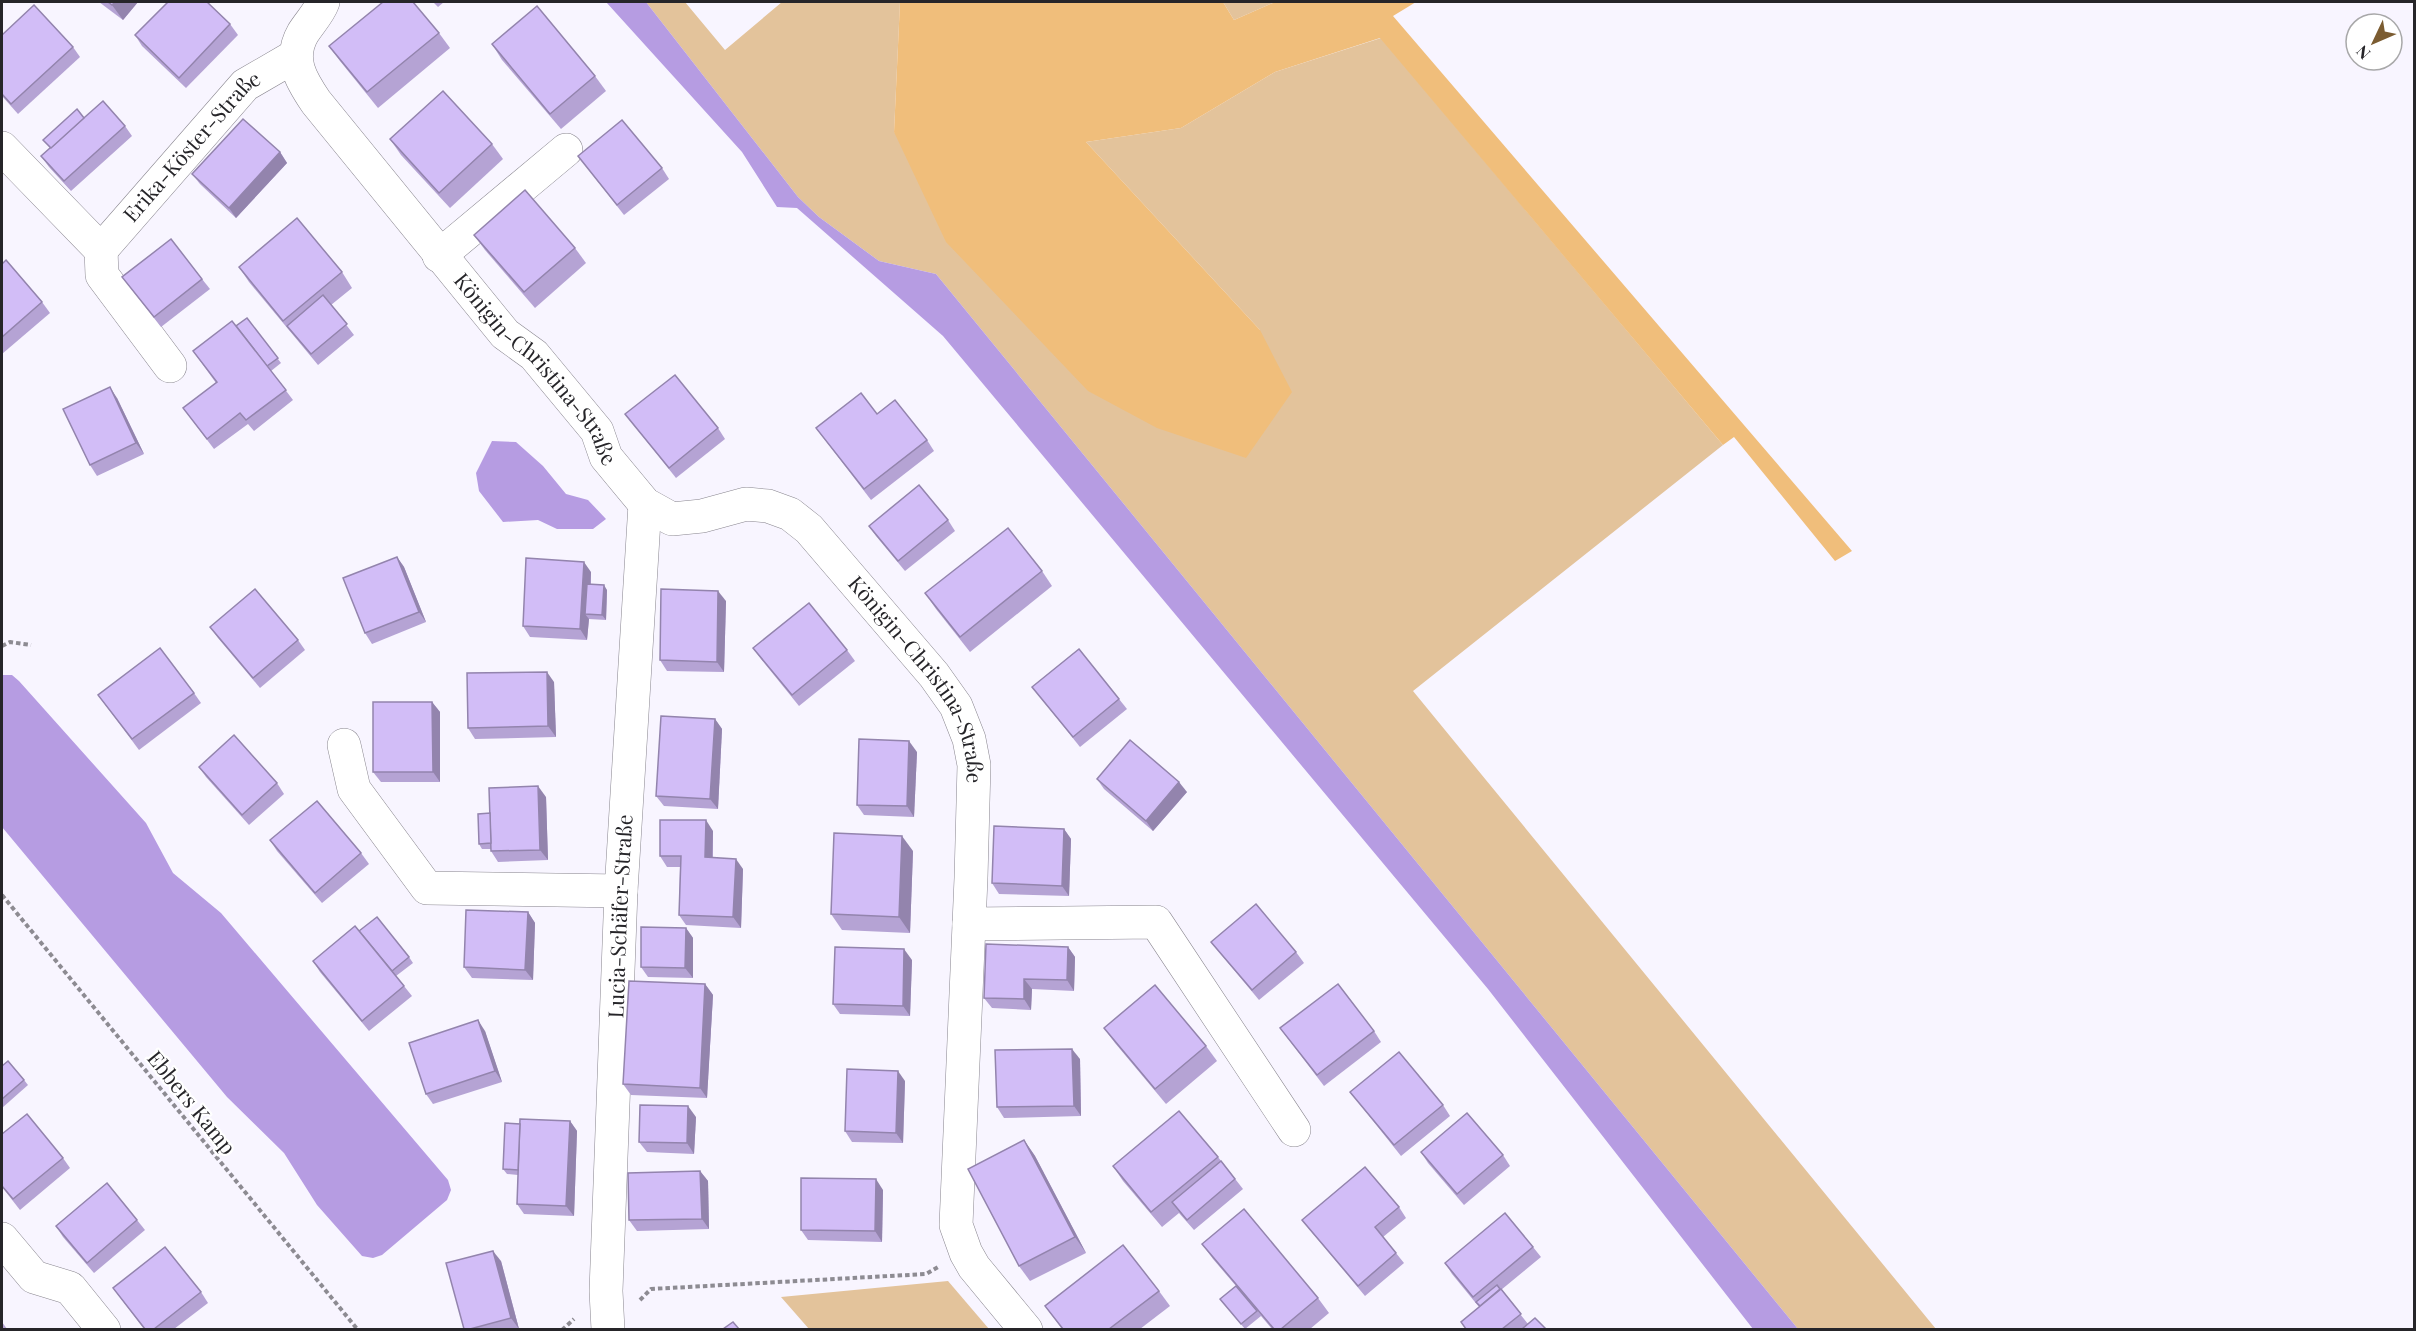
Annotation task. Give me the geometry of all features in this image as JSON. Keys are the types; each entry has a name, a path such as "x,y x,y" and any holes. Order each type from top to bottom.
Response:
{"street":[{"path":"295,56 302,35 323,2"},
{"name":"Erika-Köster-Straße","path":"101,250 245,85 295,56"},
{"name":"Königin-Christina-Straße","path":"295,56 300,78 315,102 505,334 534,355 597,431 606,457 645,504 672,519 702,516 746,504 768,506 790,514 809,529 934,675 956,706 969,739 974,765 956,1225 974,1267 1026,1329"},
{"path":"2,148 101,250 102,275 170,366"},
{"name":"Königin-Christina-Straße","path":"439,256 566,150"},
{"name":"Lucia-Schäfer-Straße","path":"608,1329 606,1291 621,891 645,504"},
{"path":"344,745 354,789 427,888 621,891"},
{"path":"969,924 1156,922 1294,1130"},
{"path":"2,1239 34,1277 70,1288 104,1329"}],"path":[{"path":"2,646 10,642 31,645"},
{"name":"Ebbers Kamp","path":"2,895 358,1329"},
{"path":"634,1305 651,1289 926,1274 966,1252"}],"shaded area":[{"path":"606,2 646,2 798,197 819,217 879,261 936,274 1798,1329 1753,1329 1488,989 943,336 797,208 777,207 742,152"},
{"path":"646,2 685,2 725,50 782,2 900,2 894,132 1260,330 1086,142 1181,128 1275,72 1381,38 1723,445 1413,691 1936,1329 1798,1329 936,274 879,261 819,217 798,197"},
{"path":"900,2 1223,2 1234,20 1275,2 1416,2 1393,16 1852,551 1835,561 1734,437 1723,445 1380,38 1275,72 1181,128 1086,142 1260,330 1292,392 1246,458 1157,428 1088,391 946,242 894,132"},
{"path":"1223,2 1275,2 1234,20"},
{"path":"492,441 516,442 543,466 566,494 588,500 606,519 593,529 557,529 538,520 503,522 479,491 476,473"},
{"path":"2,675 12,675 19,681 146,823 173,873 221,913 448,1180 451,1190 447,1200 382,1255 373,1258 362,1256 317,1205 284,1153 227,1097 2,827"},
{"path":"948,1281 989,1329 809,1329 781,1297"}],"building":[{"path":"168,2 207,2 230,24 179,78 135,35"},
{"path":"383,2 413,2 439,33 367,92 329,46"},
{"path":"34,5 73,47 11,104 2,94 2,35"},
{"path":"537,6 595,76 550,114 492,44"},
{"path":"443,91 492,144 439,193 390,139"},
{"path":"103,101 125,126 64,181 41,156"},
{"path":"77,109 84,118 51,148 43,140"},
{"path":"243,119 280,152 229,208 192,174"},
{"path":"622,120 662,168 617,205 578,156"},
{"path":"525,190 575,248 524,292 474,235"},
{"path":"297,218 342,272 283,321 239,267"},
{"path":"171,239 202,279 154,317 122,277"},
{"path":"6,260 42,302 2,337 2,264"},
{"path":"323,295 347,324 311,354 287,326"},
{"path":"247,318 278,358 267,366 236,326"},
{"path":"232,321 286,390 246,420 240,413 207,439 183,408 217,382 193,351"},
{"path":"675,375 718,428 669,468 625,414"},
{"path":"110,387 136,443 90,465 63,409"},
{"path":"861,393 877,414 895,400 927,440 864,489 816,428"},
{"path":"919,485 948,520 898,561 869,526"},
{"path":"1008,528 1042,571 960,637 925,593"},
{"path":"397,557 419,612 365,633 343,578"},
{"path":"526,558 584,562 580,629 523,626"},
{"path":"587,584 604,585 602,615 585,614"},
{"path":"255,589 298,640 253,678 210,627"},
{"path":"661,589 718,591 717,662 660,660"},
{"path":"809,603 847,650 792,695 753,648"},
{"path":"160,648 194,693 132,739 98,695"},
{"path":"1079,649 1119,699 1073,737 1032,687"},
{"path":"547,672 548,726 468,728 467,673"},
{"path":"373,702 432,702 433,772 373,772"},
{"path":"661,716 715,719 710,799 656,796"},
{"path":"234,735 277,783 242,815 199,767"},
{"path":"859,739 909,741 907,806 857,805"},
{"path":"1130,740 1179,782 1146,821 1097,779"},
{"path":"538,786 540,850 491,851 489,788"},
{"path":"317,801 361,853 315,893 270,840"},
{"path":"490,813 491,843 479,844 478,814"},
{"path":"660,820 706,820 705,857 736,859 733,917 679,915 681,856 660,856"},
{"path":"994,826 1064,829 1062,886 992,883"},
{"path":"834,833 902,836 899,917 831,914"},
{"path":"1256,904 1296,952 1252,990 1211,942"},
{"path":"466,910 528,912 525,970 464,967"},
{"path":"377,917 409,957 392,971 359,931"},
{"path":"355,926 404,986 362,1021 313,961"},
{"path":"641,927 686,928 685,968 641,967"},
{"path":"986,944 1068,947 1067,980 1024,979 1024,999 984,998"},
{"path":"835,947 904,949 903,1006 833,1004"},
{"path":"629,981 705,984 700,1088 623,1084"},
{"path":"1338,984 1374,1031 1317,1075 1280,1028"},
{"path":"1155,985 1206,1046 1155,1089 1104,1028"},
{"path":"478,1020 495,1071 426,1094 409,1043"},
{"path":"1072,1049 1074,1106 997,1107 995,1050"},
{"path":"1399,1052 1443,1105 1394,1145 1350,1092"},
{"path":"8,1061 24,1080 2,1099 2,1066"},
{"path":"847,1069 898,1071 896,1133 845,1131"},
{"path":"640,1105 688,1106 687,1143 639,1142"},
{"path":"1179,1111 1218,1157 1151,1212 1113,1166"},
{"path":"1467,1113 1503,1155 1457,1194 1421,1152"},
{"path":"27,1114 63,1158 13,1199 2,1186 2,1134"},
{"path":"520,1119 570,1121 566,1206 517,1204"},
{"path":"505,1123 520,1124 518,1170 503,1169"},
{"path":"1024,1140 1075,1237 1019,1266 968,1169"},
{"path":"1221,1161 1235,1179 1187,1220 1172,1202"},
{"path":"1365,1167 1399,1207 1375,1227 1396,1253 1358,1286 1302,1220"},
{"path":"700,1171 702,1219 629,1220 628,1173"},
{"path":"801,1178 876,1179 875,1231 801,1230"},
{"path":"107,1183 137,1220 87,1263 56,1226"},
{"path":"1244,1209 1318,1298 1281,1329 1274,1329 1202,1244"},
{"path":"1505,1213 1533,1247 1473,1297 1445,1263"},
{"path":"1123,1245 1159,1291 1109,1329 1063,1329 1045,1306"},
{"path":"165,1247 201,1292 154,1329 145,1329 113,1288"},
{"path":"493,1251 511,1318 464,1329 446,1263"},
{"path":"1497,1285 1500,1289 1480,1306 1476,1302"},
{"path":"1236,1286 1257,1311 1241,1324 1220,1299"},
{"path":"1501,1289 1521,1314 1502,1329 1466,1329 1461,1322"},
{"path":"1535,1318 1546,1329 1522,1329"},
{"path":"733,1322 739,1329 723,1329"}]}
